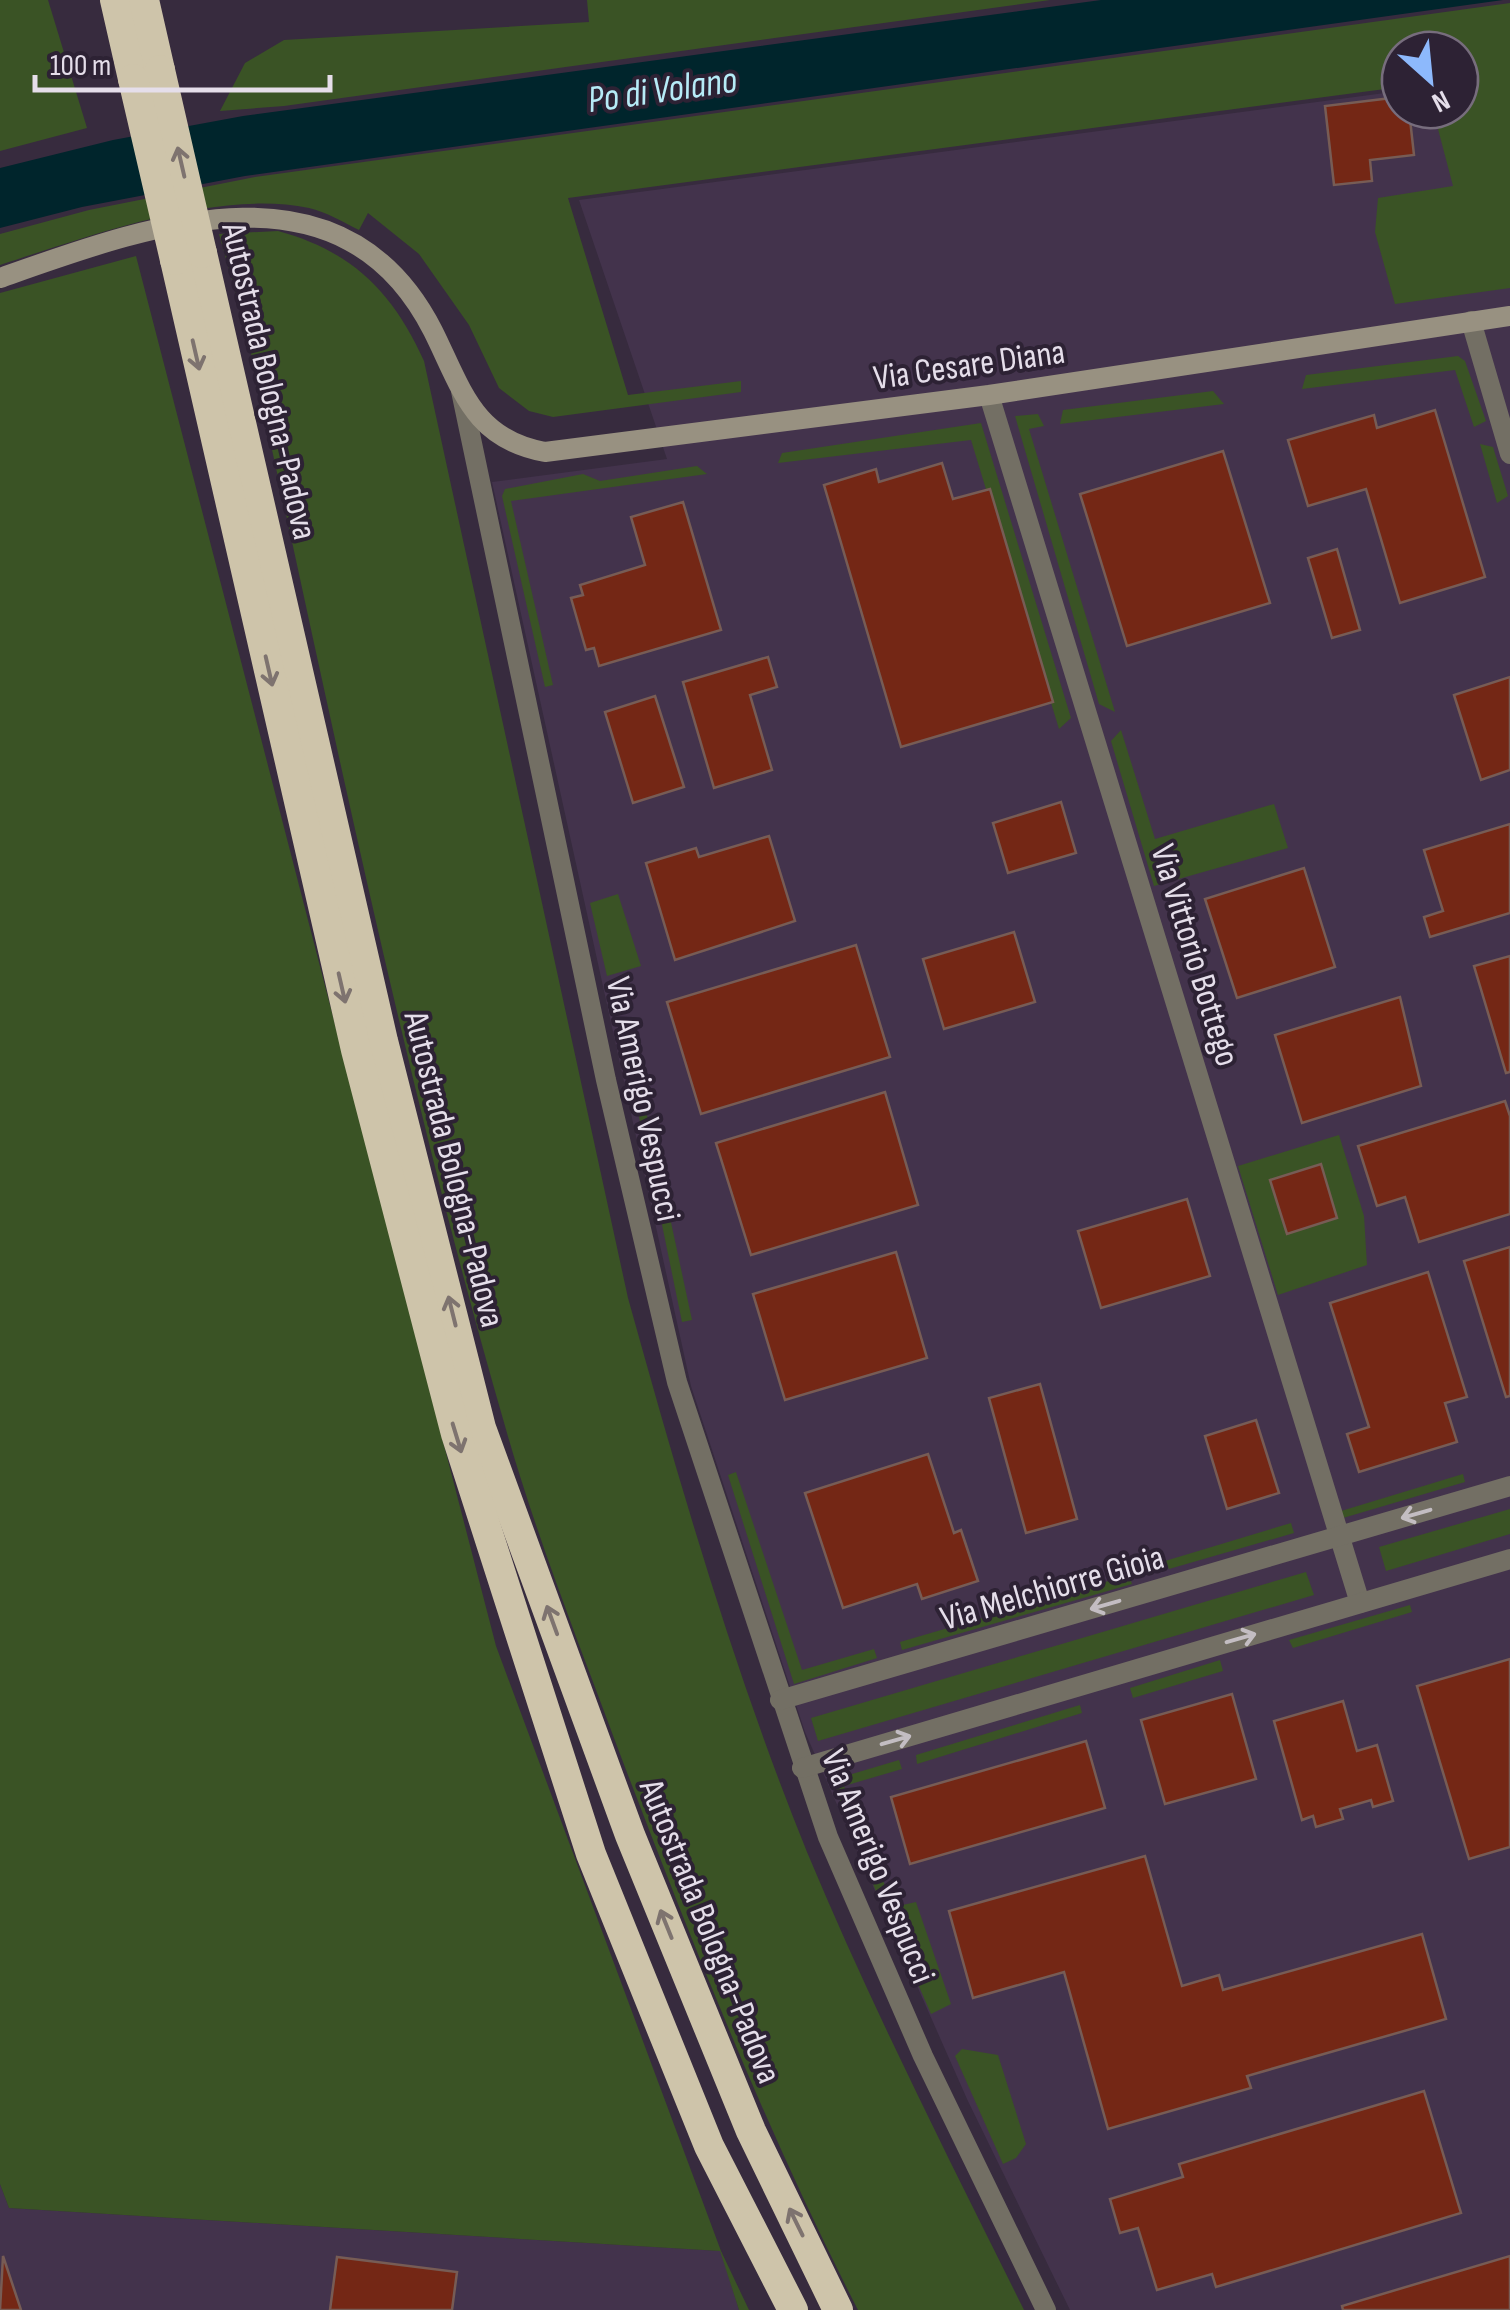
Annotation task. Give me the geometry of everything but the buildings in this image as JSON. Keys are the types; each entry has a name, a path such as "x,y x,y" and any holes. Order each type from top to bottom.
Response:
{"highway":[{"name":"Autostrada Bologna-Padova","path":"115,0 146,74 188,256 482,1428 630,1836 751,2131 838,2310"},
{"name":"Autostrada Bologna-Padova","path":"144,0 146,74"},
{"name":"Autostrada Bologna-Padova","path":"188,256 356,1050 456,1434 591,1854 709,2146 793,2310"}],"main road":[{"name":"Via Amerigo Vespucci","path":"0,278 104,245 222,217 281,217 318,226 373,254 398,278 432,330 460,390"},
{"name":"Via Cesare Diana","path":"460,390 472,412 508,440 528,449 564,453 989,395 1510,316"}],"street":[{"path":"1470,322 1510,454"},
{"name":"Via Amerigo Vespucci","path":"460,390 649,1272 677,1382 802,1768 923,2056 1046,2310"},
{"name":"Via Vittorio Bottego","path":"989,395 1342,1536"},
{"name":"Via Melchiorre Gioia","path":"780,1700 1510,1486"},
{"path":"1342,1536 1360,1603"},
{"path":"802,1768 1510,1559"}],"shaded area":[{"path":"1510,76 1510,2310 1070,2310 967,2099 805,1732 691,1386 492,482 667,459 579,200 1380,94 1380,130 1480,130 1480,96"},
{"path":"0,2184 9,2208 721,2251 739,2310 0,2310"}],"green space":[{"path":"0,0 48,0 87,128 0,151"},
{"path":"587,0 1050,0 284,106 220,111 245,63 284,40 589,22"},
{"path":"1510,3 1510,288 1395,304 1375,232 1378,198 1453,186 1438,130 1480,130 1480,30 1380,30 1380,90 568,198 628,395 741,381 741,392 553,417 529,411 499,388 469,325 419,254 368,213 359,230 309,208 273,204 194,210 112,229 0,265 0,234 89,210 255,177"},
{"path":"278,231 328,250 367,278 399,314 424,361 628,1298 710,1578 807,1852 912,2083 1024,2310 858,2310 733,2039 561,1595 505,1426 431,1153 366,878 245,326 219,234"},
{"path":"136,256 496,1646 721,2251 749,2310 739,2310 720,2251 9,2208 0,2184 0,293"},
{"path":"1458,356 1465,361 1486,421 1474,427 1455,370 1302,389 1306,375"},
{"path":"1213,391 1224,404 1060,424 1063,410"},
{"path":"1038,414 1044,426 1029,429 1115,712 1099,704 1015,416"},
{"path":"981,423 1071,718 1059,729 971,440 778,463 782,453"},
{"path":"1480,444 1493,447 1508,496 1497,503"},
{"path":"697,466 707,474 511,501 553,685 545,687 502,496 505,489 583,474 600,481"},
{"path":"1121,730 1155,839 1274,804 1288,848 1154,886 1111,741"},
{"path":"618,894 641,966 607,976 590,903"},
{"path":"636,1063 662,1187 654,1189 628,1064"},
{"path":"1339,1135 1364,1216 1367,1265 1278,1295 1238,1166"},
{"path":"669,1213 692,1320 682,1322 660,1215"},
{"path":"736,1472 802,1670 874,1649 877,1658 794,1684 728,1475"},
{"path":"1463,1474 1465,1482 1343,1518 1341,1511"},
{"path":"1510,1509 1510,1534 1386,1571 1379,1547"},
{"path":"1291,1523 1294,1533 1169,1569 1165,1561"},
{"path":"1306,1572 1314,1595 818,1741 811,1718"},
{"path":"1129,1575 1132,1584 902,1650 900,1642"},
{"path":"1410,1605 1412,1612 1293,1648 1289,1640"},
{"path":"1220,1660 1223,1671 1133,1698 1130,1688"},
{"path":"1080,1705 1082,1713 917,1764 916,1755"},
{"path":"899,1760 902,1769 844,1786 886,1888 877,1894 832,1780"},
{"path":"916,1902 951,2004 931,2014 885,1909"},
{"path":"962,2049 998,2055 1026,2144 1016,2158 1003,2164 955,2056"}],"water":[{"name":"Po di Volano","path":"1101,0 1503,0 245,176 82,207 0,228 0,168 113,140 243,116"}]}
